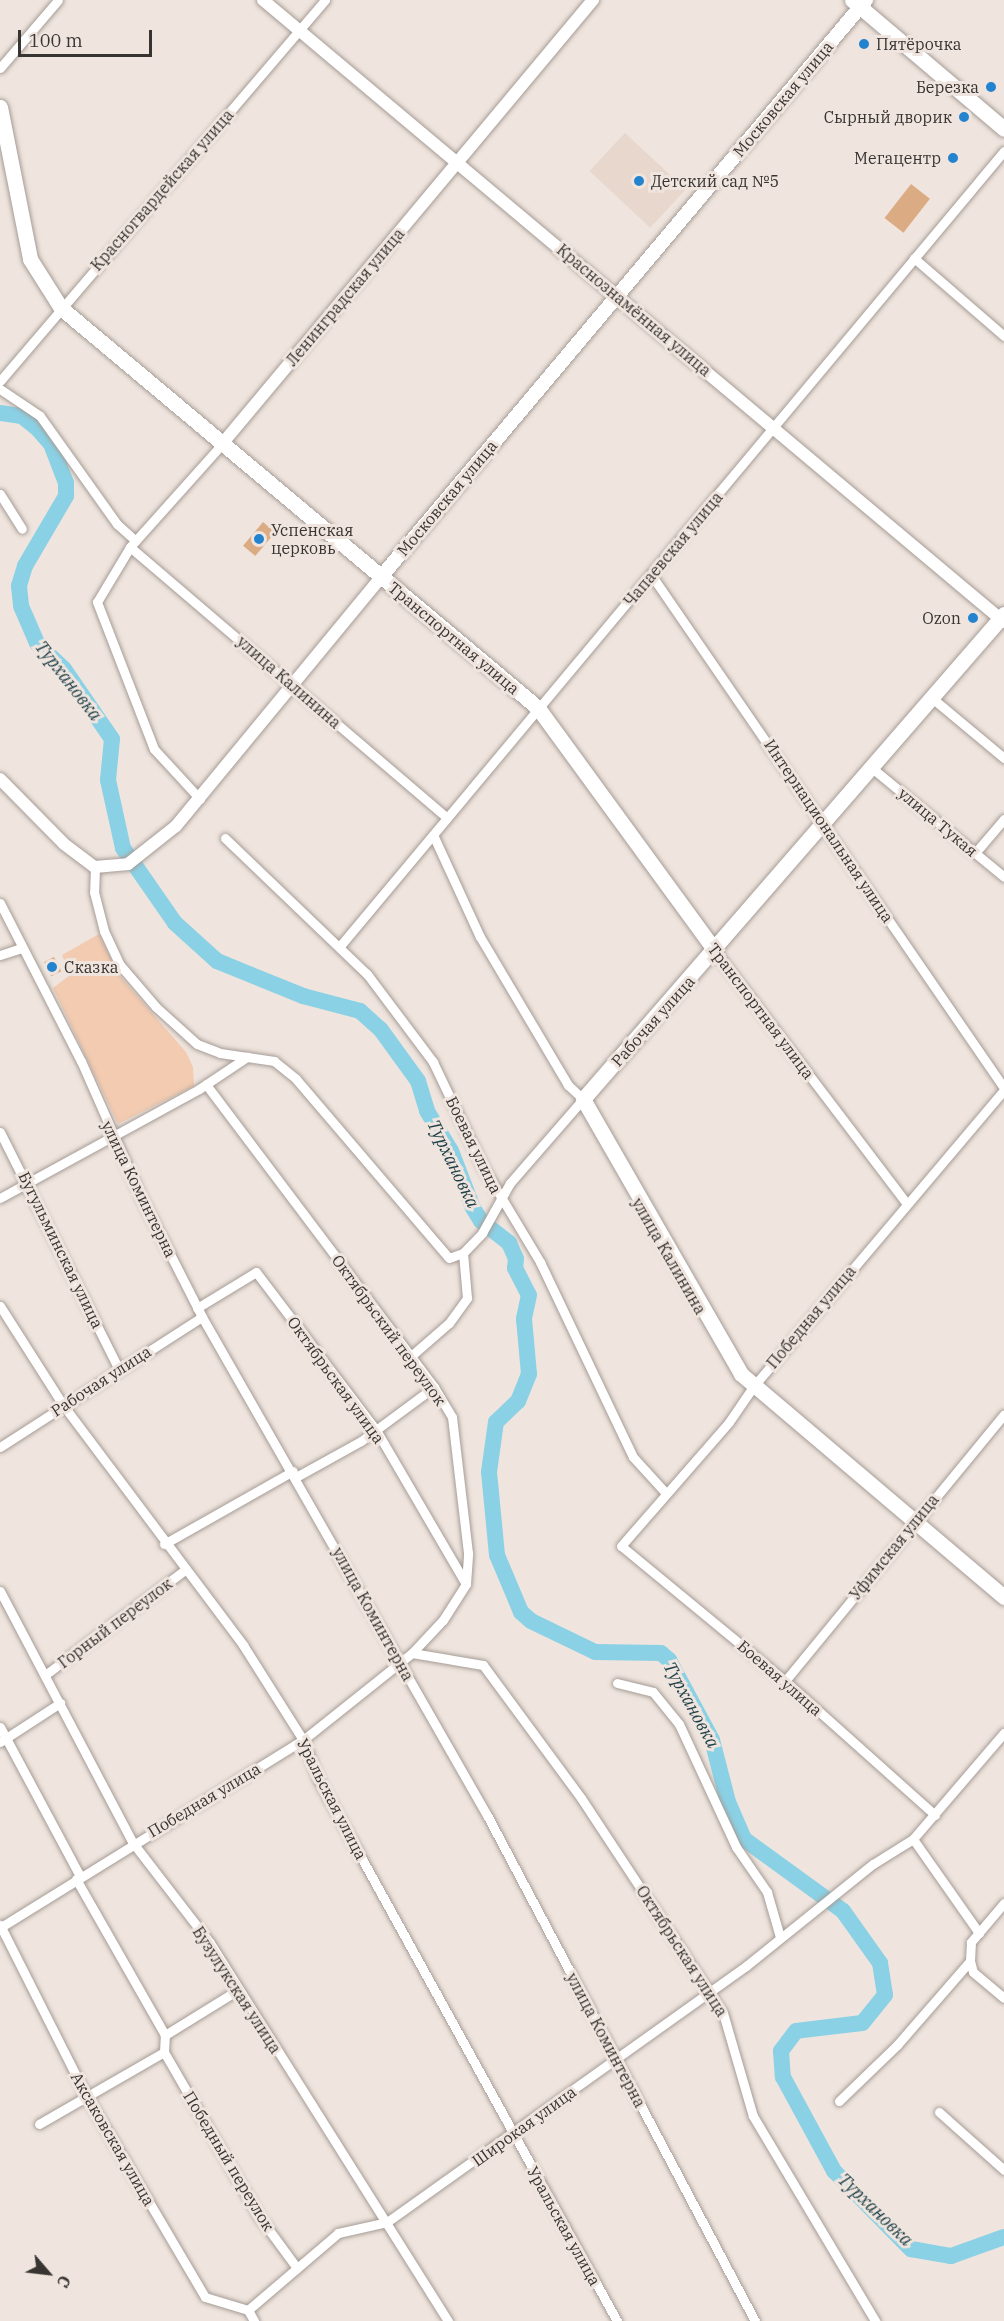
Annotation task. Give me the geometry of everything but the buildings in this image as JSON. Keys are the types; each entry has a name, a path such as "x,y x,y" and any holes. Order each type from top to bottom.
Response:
{"main road":[{"path":"859,2 1004,129"},
{"name":"Московская улица","path":"381,577 617,296 859,2"},
{"name":"Транспортная улица","path":"0,107 30,259 61,308 538,708 715,951"},
{"name":"Рабочая улица","path":"583,1099 715,951 1003,618"},
{"name":"улица Калинина","path":"583,1099 728,1358 753,1387 1004,1597"}],"street":[{"path":"0,68 58,0"},
{"name":"Краснознамённая улица","path":"263,0 1003,618"},
{"name":"Красногвардейская улица","path":"0,381 325,0"},
{"name":"Ленинградская улица","path":"200,799 154,749 98,609 99,595 133,544 222,444 593,0"},
{"name":"Чапаевская улица","path":"340,946 538,708 652,576 1004,151"},
{"path":"914,258 1004,336"},
{"name":"улица Калинина","path":"0,389 40,416 133,544 447,818"},
{"path":"0,494 22,529"},
{"name":"Интернациональная улица","path":"652,576 825,823 1004,1089"},
{"name":"Московская улица","path":"95,867 128,864 146,852 200,799 381,577"},
{"path":"932,698 1004,758"},
{"name":"улица Тукая","path":"872,768 1004,877"},
{"path":"0,779 64,844 95,867 94,891 104,931 120,965 175,1027 197,1044 274,1061 296,1079 441,1253 449,1258 463,1253 467,1298 449,1323 411,1356"},
{"path":"975,853 1004,819"},
{"name":"улица Калинина","path":"433,835 480,937 568,1085 583,1099"},
{"name":"Боевая улица","path":"225,838 340,946 387,998 433,1062 502,1202 540,1262 633,1457 665,1492"},
{"name":"улица Коминтерна","path":"0,903 81,1061 112,1134 199,1312 294,1474 488,1816 755,2321"},
{"path":"0,955 22,948"},
{"name":"Транспортная улица","path":"715,951 906,1203"},
{"path":"0,1198 206,1084 247,1056"},
{"name":"Октябрьский переулок","path":"206,1084 434,1387 452,1417 468,1553 466,1584 443,1620 412,1653 399,1662"},
{"name":"Победная улица","path":"621,1546 665,1492 729,1422 753,1387 1004,1089"},
{"name":"Рабочая улица","path":"463,1253 502,1202 510,1183 583,1099"},
{"name":"Бугульминская улица","path":"0,1132 28,1182 119,1370"},
{"name":"Рабочая улица","path":"0,1447 119,1370 256,1272"},
{"name":"Октябрьская улица","path":"256,1272 376,1430 466,1584"},
{"name":"Уральская улица","path":"0,1306 63,1406 164,1544 243,1645 303,1740 319,1781 617,2321"},
{"path":"164,1544 376,1430 434,1387"},
{"name":"Уфимская улица","path":"785,1681 913,1522 1004,1414"},
{"name":"Боевая улица","path":"621,1546 785,1681 935,1815"},
{"name":"Горный переулок","path":"45,1675 185,1570"},
{"name":"Бузулукская улица","path":"0,1591 133,1843 210,1943 448,2321"},
{"name":"Октябрьская улица","path":"412,1653 483,1665 581,1798 709,1993 733,2038 753,2116 875,2321"},
{"name":"Победная улица","path":"0,1926 303,1740 399,1662"},
{"path":"617,1683 653,1692 679,1724 736,1847 767,1892 780,1937"},
{"path":"3,1740 60,1703"},
{"path":"0,1727 3,1740 165,2035 164,2052 39,2124"},
{"path":"979,1933 913,1839 1004,1733"},
{"name":"Широкая улица","path":"249,2310 338,2233 387,2222 513,2135 709,1993 794,1925 913,1839"},
{"path":"1004,1903 971,1942 970,1961 973,1972 1004,1998"},
{"name":"Аксаковская улица","path":"0,1926 86,2095 205,2297 249,2310"},
{"path":"838,2101 897,2045 970,1961"},
{"path":"165,2035 238,1990"},
{"name":"Победный переулок","path":"164,2052 258,2215 297,2268"},
{"path":"939,2112 1004,2170"},
{"path":"249,2310 254,2321"}],"shaded area":[{"name":"Детский сад №5","path":"625,133 686,190 650,228 590,171"},
{"path":"99,934 119,975 186,1052 193,1067 194,1086 118,1124 53,988 70,975 62,955"}],"waterway":[{"name":"Турхановка","path":"0,413 22,416 37,428 51,444 66,483 66,496 25,566 19,586 21,606 37,643 64,669 112,739 108,780 123,848 175,923 217,961 303,996 360,1011 381,1030 418,1081 427,1111 451,1151 473,1208 481,1221 509,1243 516,1259 515,1268 529,1295 524,1319 529,1374 518,1401 496,1422 489,1472 497,1555 521,1612 531,1621 595,1652 661,1653 669,1660 712,1740 728,1802 744,1839 843,1911 880,1963 885,1995 862,2023 796,2031 781,2051 783,2077 834,2171 911,2249 951,2256 1004,2237"}],"place":[{"name":"Пятёрочка","path":"864,44"},
{"name":"Березка","path":"991,87"},
{"name":"Сырный дворик","path":"964,117"},
{"name":"Мегацентр","path":"953,158"},
{"name":"Детский сад №5","path":"639,181"},
{"name":"Успенская церковь","path":"259,539"},
{"name":"Ozon","path":"973,618"},
{"name":"Сказка","path":"52,967"}]}
